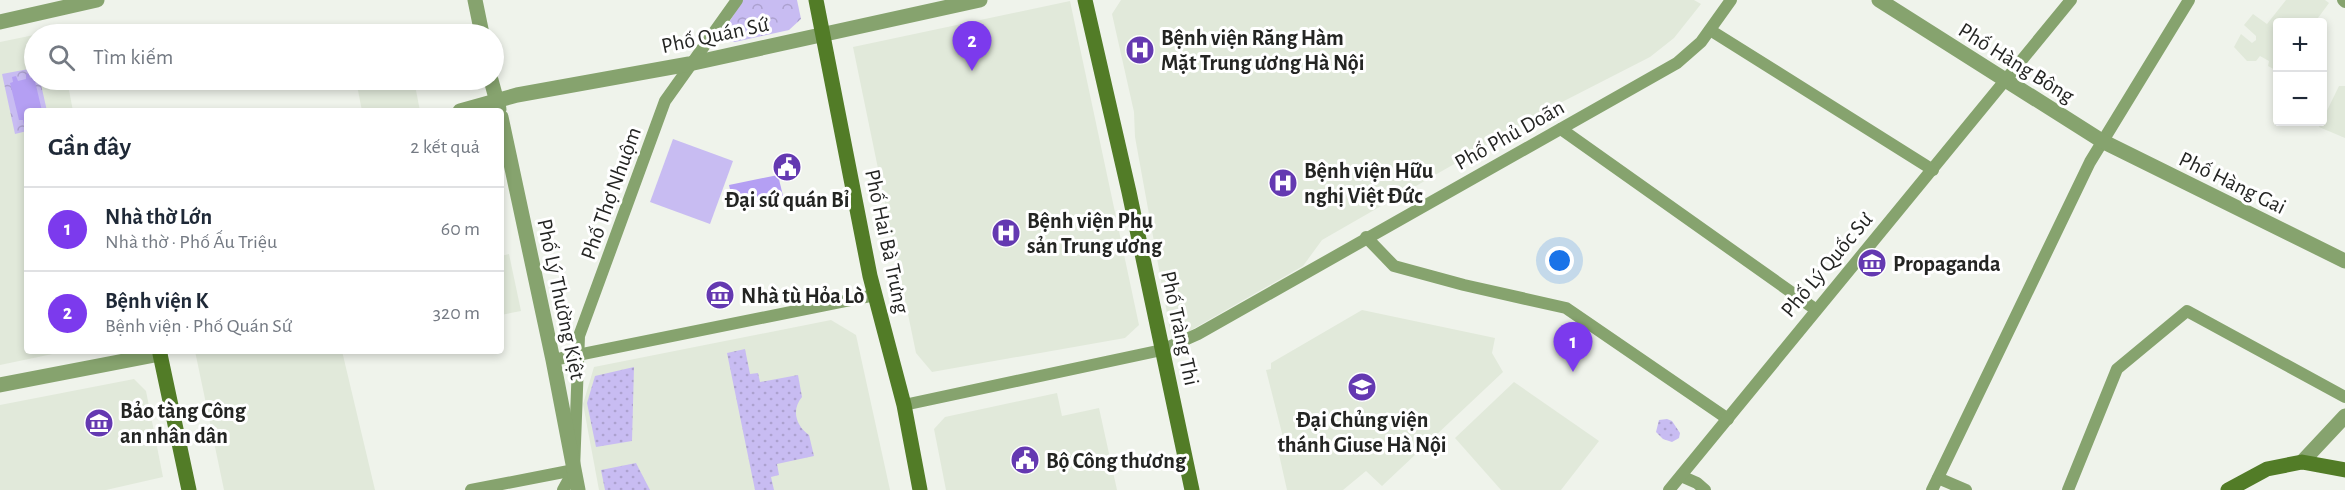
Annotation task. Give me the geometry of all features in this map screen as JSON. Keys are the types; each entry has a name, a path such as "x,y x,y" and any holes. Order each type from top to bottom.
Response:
{"main road":[{"name":"Phố Hai Bà Trưng","path":"816,0 875,295 904,405 920,490"},
{"name":"Phố Tràng Thi","path":"1085,0 1192,490"},
{"path":"159,354 189,490"},
{"path":"2228,490 2267,470 2302,462 2345,470"}],"street":[{"path":"51,11 67,0"},
{"path":"0,22 97,0"},
{"path":"475,0 480,24"},
{"name":"Phố Thợ Nhuộm","path":"563,490 574,470 579,336 665,101 689,64 737,0"},
{"name":"Phố Quán Sứ","path":"483,108 980,0"},
{"name":"Phố Phủ Doãn","path":"904,405 1162,350 1198,334 1677,63 1693,51 1731,0"},
{"name":"Phố Hàng Bông","path":"1879,0 2102,141"},
{"name":"Phố Lý Quốc Sư","path":"1669,490 1815,309 2006,82 2071,0"},
{"path":"1932,490 2006,331 2102,141 2189,0"},
{"path":"1710,30 1933,170"},
{"path":"494,90 498,106"},
{"path":"1561,129 1815,309"},
{"name":"Phố Lý Thường Kiệt","path":"504,131 554,360 578,490"},
{"name":"Phố Hàng Gai","path":"2102,141 2345,261"},
{"path":"1366,237 1394,266 1464,285 1566,308 1728,419"},
{"path":"554,360 875,295"},
{"path":"2068,490 2117,369 2187,311 2345,397"},
{"path":"0,385 149,354"},
{"path":"2302,462 2345,416"},
{"path":"471,490 574,470"},
{"path":"1682,476 1698,483 1705,490"},
{"path":"1938,478 1966,490"}],"shaded area":[{"name":"Bệnh viện Hữu nghị Việt Đức","path":"1121,0 1694,0 1701,4 1674,38 1650,57 1564,101 1322,240 1303,266 1172,341 1135,137 1134,112 1112,14"},
{"path":"2286,0 2325,0 2329,3 2318,18 2273,18 2273,69 2268,66 2269,61 2260,56 2256,61 2247,61 2234,47 2241,34 2252,43 2256,40 2256,36 2244,25 2253,14 2267,24"},
{"name":"Bệnh viện Phụ sản Trung ương","path":"1070,1 1139,325 1125,338 932,372 916,353 853,47"},
{"path":"24,37 24,90 69,90 72,108 24,108 24,354 53,354 0,365 0,42"},
{"path":"16,76 18,81 24,80 24,90 37,90 41,108 24,108 24,125 23,120 19,120 10,83 13,82 12,77"},
{"path":"2339,86 2345,86 2345,138 2319,127 2327,126 2327,111"},
{"path":"358,90 416,90 419,108 361,108"},
{"path":"778,175 783,196 734,207 729,185"},
{"path":"509,254 521,311 504,314 504,255"},
{"name":"Đại Chủng viện thánh Giuse Hà Nội","path":"1362,310 1495,338 1492,353 1503,372 1382,486 1366,471 1343,490 1287,490 1278,450 1286,449 1266,370 1271,369 1271,363"},
{"path":"831,320 856,335 890,490 599,490 583,404 594,367"},
{"path":"196,354 343,354 375,490 224,490"},
{"path":"134,379 146,391 163,477 106,490 0,490 0,405"},
{"path":"1514,382 1599,441 1561,490 1501,490 1455,438"},
{"name":"Bộ Công thương","path":"1057,393 1062,416 1099,408 1117,490 946,490 934,429 945,417"}],"green space":[{"path":"743,0 797,0 801,19 789,30 735,42 729,41 726,27"},
{"path":"24,70 24,90 42,90 46,108 24,108 24,132 15,134 2,74"},
{"path":"673,139 733,161 710,224 650,202"},
{"path":"745,349 750,374 758,373 760,382 798,375 802,397 797,407 796,418 809,435 814,456 777,464 779,475 771,477 774,490 755,490 727,353"},
{"path":"634,367 632,441 596,447 587,403 595,376"},
{"path":"1659,420 1672,421 1680,433 1679,438 1672,442 1663,439 1656,432"},
{"path":"636,463 650,490 605,490 601,470"}],"place":[{"name":"Bệnh viện Răng Hàm Mặt Trung ương Hà Nội","path":"1140,50"},
{"name":"Bệnh viện K","path":"972,71"},
{"name":"Đại sứ quán Bỉ","path":"787,167"},
{"name":"Bệnh viện Hữu nghị Việt Đức","path":"1283,183"},
{"name":"Bệnh viện Phụ sản Trung ương","path":"1006,233"},
{"name":"Propaganda","path":"1872,263"},
{"name":"Nhà tù Hỏa Lò","path":"720,295"},
{"name":"Nhà thờ Lớn","path":"1573,372"},
{"name":"Đại Chủng viện thánh Giuse Hà Nội","path":"1362,387"},
{"name":"Bảo tàng Công an nhân dân","path":"99,423"},
{"name":"Bộ Công thương","path":"1025,460"}]}
